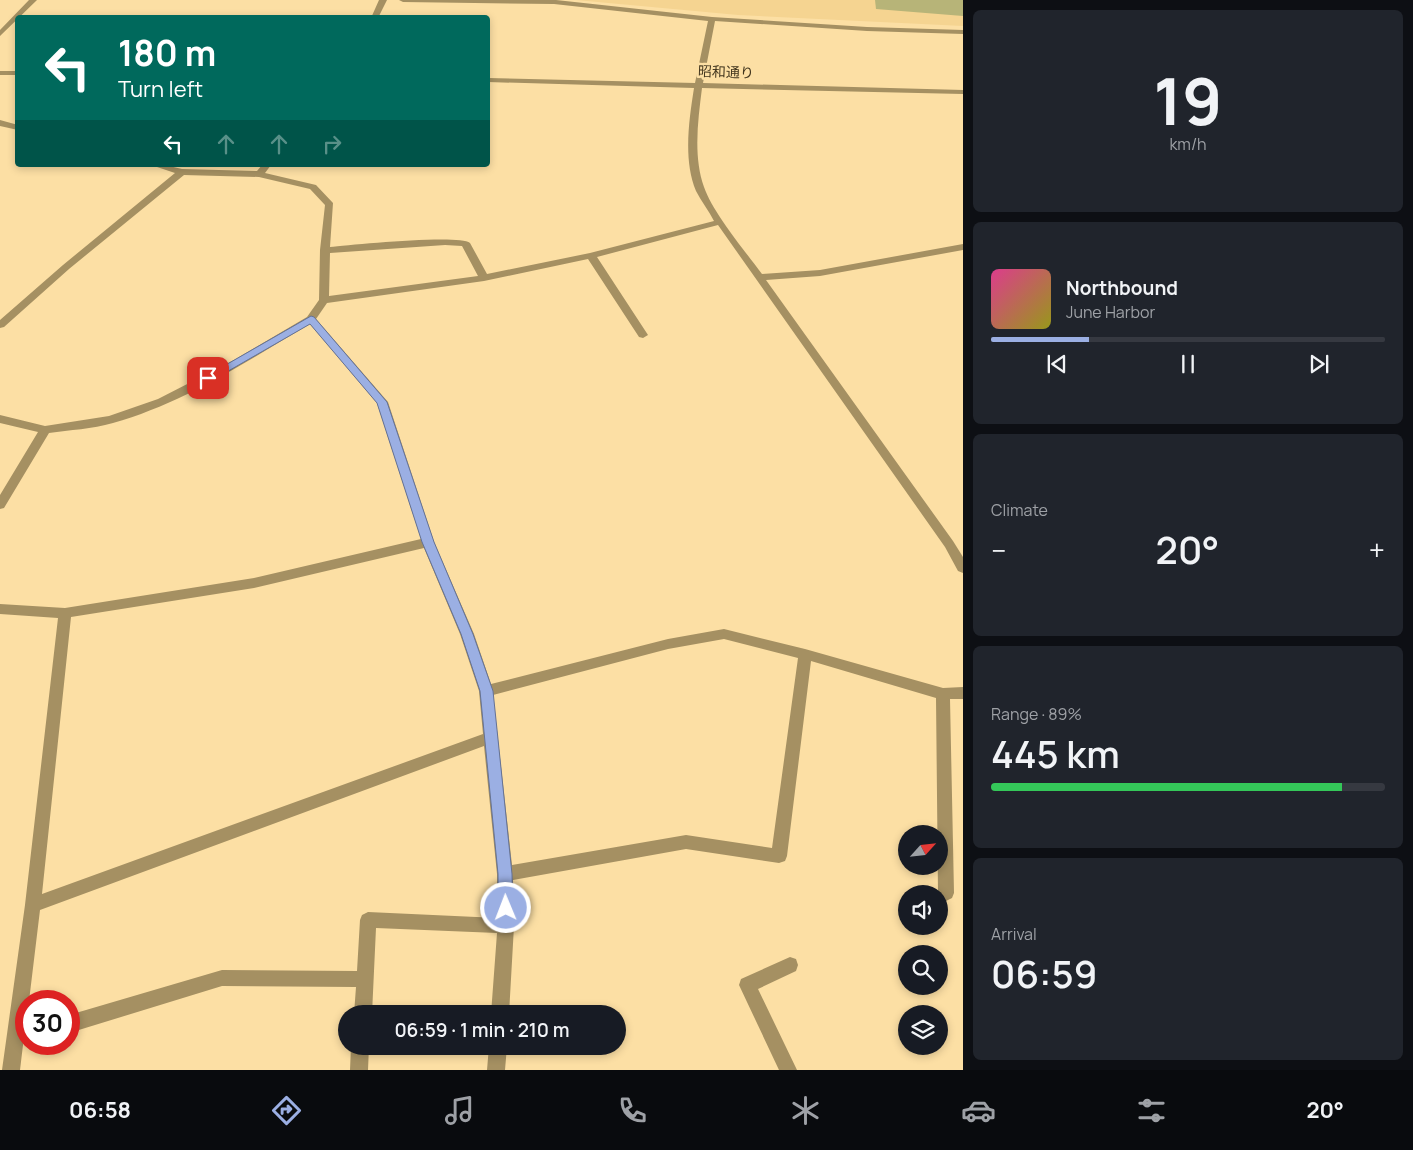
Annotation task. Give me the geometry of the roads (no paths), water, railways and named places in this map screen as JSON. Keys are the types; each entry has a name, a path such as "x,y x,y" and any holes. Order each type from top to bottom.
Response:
{"street":[{"path":"18,15 33,0"},
{"path":"376,15 383,0"},
{"path":"403,0 554,2 712,20 867,29 963,32"},
{"path":"0,34 15,19"},
{"path":"712,20 698,85 694,158 699,187 720,222 949,544 963,568"},
{"path":"0,73 15,73"},
{"name":"昭和通り","path":"490,80 963,92"},
{"path":"952,92 963,102"},
{"path":"0,123 15,127"},
{"path":"0,418 45,430 110,420 162,402 238,362 311,319 324,300 325,250 330,205 313,187 259,174 182,172 163,167"},
{"path":"259,174 265,167"},
{"path":"0,325 182,172"},
{"path":"324,300 484,278 591,256 720,222"},
{"path":"325,250 445,242 465,243 484,278"},
{"path":"759,276 820,274 963,247"},
{"path":"591,256 643,335"},
{"path":"311,319 382,402 428,542 467,634 486,691 505,874 506,926 501,1005"},
{"path":"0,506 45,430"},
{"path":"0,610 65,614 254,582 428,542"},
{"path":"26,990 33,905 65,614"},
{"path":"486,691 558,674 668,644 724,634 805,654 943,694 963,693"},
{"path":"505,874 686,842 779,856 805,654"},
{"path":"943,694 946,885"},
{"path":"33,905 491,737"},
{"path":"364,1005 368,920 506,926"},
{"path":"788,1070 747,985 790,965"},
{"path":"80,1021 222,978 365,979"},
{"path":"11,1070 16,1055"},
{"path":"359,1070 360,1055"},
{"path":"496,1070 497,1055"}]}
